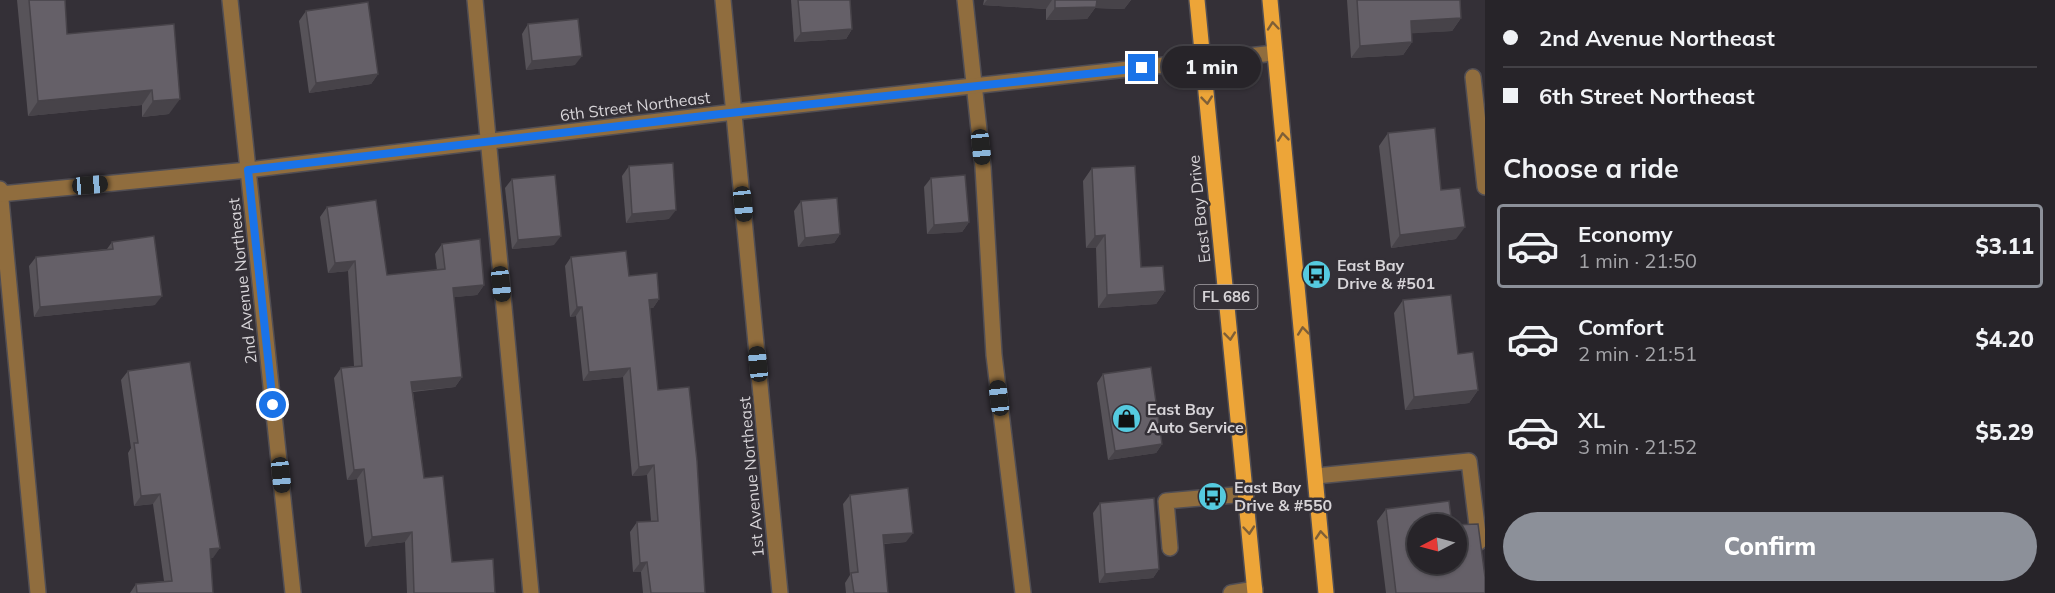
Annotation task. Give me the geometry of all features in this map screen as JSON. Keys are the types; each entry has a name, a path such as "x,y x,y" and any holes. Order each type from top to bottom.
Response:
{"main road":[{"name":"East Bay Drive","path":"1197,0 1255,591"},
{"path":"1270,0 1326,593"}],"street":[{"name":"2nd Avenue Northeast","path":"230,0 293,593"},
{"path":"474,0 531,593"},
{"name":"1st Avenue Northeast","path":"723,0 780,593"},
{"path":"965,0 983,167 994,355 1023,593"},
{"name":"6th Street Northeast","path":"0,194 248,170 734,112 1275,53"},
{"path":"1473,77 1485,187"},
{"path":"0,189 38,593"},
{"path":"1316,476 1485,459"},
{"path":"1469,461 1481,553"},
{"path":"1170,548 1166,501 1246,494"},
{"path":"1231,593 1255,591"}],"building":[{"path":"29,0 65,0 67,34 174,24 180,99 153,101 152,90 38,101"},
{"path":"798,0 850,0 852,29 801,33"},
{"path":"1055,0 1097,0 1096,7 1055,8"},
{"path":"1357,0 1460,0 1461,18 1411,21 1412,42 1360,46"},
{"path":"368,2 378,74 316,83 306,11"},
{"path":"578,19 582,56 532,61 528,24"},
{"path":"1435,128 1441,190 1460,188 1465,227 1400,235 1388,133"},
{"path":"673,163 676,210 632,214 629,166"},
{"path":"1135,166 1141,267 1163,266 1165,291 1107,295 1105,235 1095,236 1092,168"},
{"path":"555,175 561,236 518,240 512,179"},
{"path":"965,175 969,222 934,225 931,178"},
{"path":"837,198 840,234 805,238 801,201"},
{"path":"376,200 387,275 445,269 442,244 480,239 484,285 453,288 462,377 411,382 424,478 443,476 452,562 493,559 495,593 414,593 412,532 372,537 364,469 354,470 341,368 362,366 355,261 335,263 327,207"},
{"path":"154,236 162,296 40,307 36,257 113,249 112,242"},
{"path":"626,251 629,276 657,273 659,299 649,300 658,390 689,387 697,461 705,593 651,593 647,562 640,563 637,522 658,521 654,465 639,467 630,368 589,372 582,307 577,307 571,257"},
{"path":"1451,295 1458,354 1473,352 1478,390 1414,397 1403,300"},
{"path":"190,362 220,548 210,549 213,593 137,593 136,584 172,581 160,494 141,496 134,443 138,443 128,371"},
{"name":"East Bay Auto Service","path":"1151,367 1162,444 1115,451 1103,374"},
{"path":"908,488 913,533 883,535 888,593 854,593 851,573 858,572 850,495"},
{"path":"1154,498 1159,569 1105,574 1100,503"},
{"path":"1449,501 1451,514 1407,514 1407,574 1467,574 1467,524 1478,524 1485,593 1396,593 1386,509"}],"place":[{"name":"East Bay Drive & #501","path":"1316,274"},
{"name":"East Bay Auto Service","path":"1126,418"},
{"name":"East Bay Drive & #550","path":"1213,496"}],"route":[{"path":"273,405 248,170 712,115 1142,68"}]}
